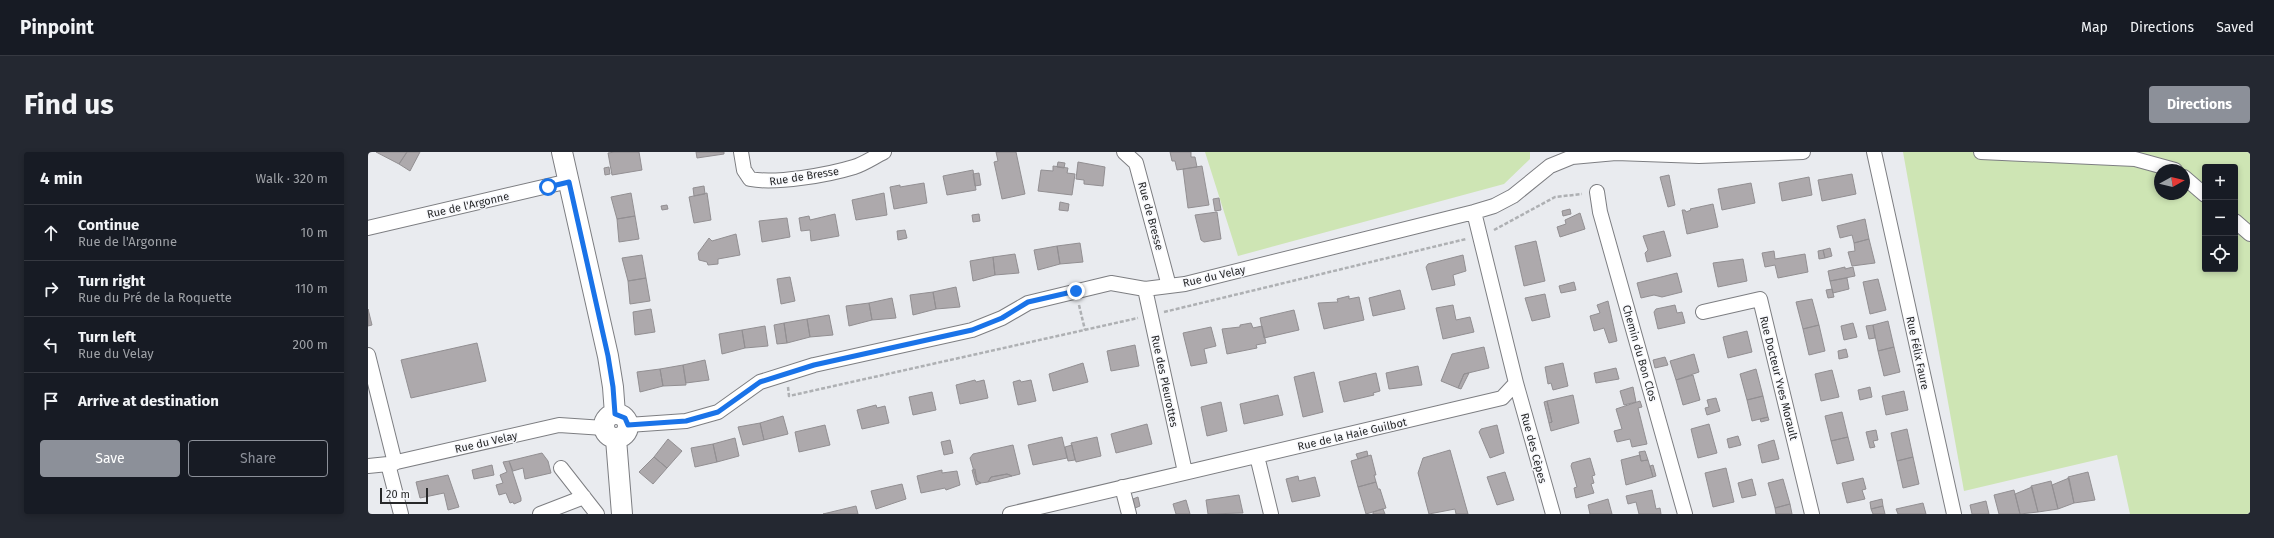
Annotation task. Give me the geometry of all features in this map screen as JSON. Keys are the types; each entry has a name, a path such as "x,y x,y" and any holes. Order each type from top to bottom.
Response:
{"street":[{"path":"562,152 608,356 613,387 622,514"},
{"name":"Rue de Bresse","path":"741,152 744,170 750,179 763,182 833,172 855,167 884,152"},
{"name":"Rue de Bresse","path":"1124,152 1134,158 1169,286"},
{"name":"Rue du Velay","path":"368,466 391,463 559,426 616,427 686,421 718,412 760,382 814,365 972,330 1002,318 1028,302 1111,284 1145,289 1169,286 1474,212 1494,206 1513,196 1550,166 1572,157 1616,153 1699,156 1803,152"},
{"name":"Rue Félix Faure","path":"1874,152 1954,514"},
{"path":"1981,152 2135,159 2154,164"},
{"name":"Rue de l'Argonne","path":"368,228 569,182"},
{"path":"2190,182 2202,192"},
{"name":"Chemin du Bon Clos","path":"1597,192 1600,212 1685,514"},
{"path":"1474,212 1516,383"},
{"path":"2238,224 2250,234"},
{"name":"Rue des Pleurottes","path":"1145,289 1185,472"},
{"name":"Rue Docteur Yves Morault","path":"1703,312 1760,299 1812,514"},
{"path":"368,355 401,514"},
{"name":"Rue de la Haie Guilbot","path":"1010,514 1502,398 1516,383"},
{"name":"Rue des Cèpes","path":"1516,383 1552,514"},
{"path":"1258,456 1272,514"},
{"path":"561,468 597,514"},
{"path":"1122,487 1129,514"},
{"path":"540,514 584,496"}],"path":[{"path":"785,374 790,396 1151,315 1480,235 1507,225 1554,197 1597,192"},
{"path":"1076,291 1084,330"}],"green space":[{"path":"1205,152 1530,152 1530,159 1504,184 1238,256"},
{"path":"1903,152 2250,152 2250,514 2130,514 2117,455 1964,491"}],"building":[{"path":"376,152 407,152 399,164"},
{"path":"407,152 420,152 410,171 399,164"},
{"path":"639,152 642,170 612,175 608,153"},
{"path":"696,152 724,152 724,154 697,158"},
{"path":"996,152 1016,152 1025,194 1002,199 994,162 998,161"},
{"path":"1170,152 1191,152 1191,157 1195,157 1197,167 1177,170 1175,161 1172,161"},
{"path":"1058,162 1065,163 1064,168 1057,167"},
{"path":"1078,162 1105,167 1103,186 1084,184 1084,180 1076,179"},
{"path":"1053,166 1068,168 1067,173 1075,174 1072,195 1038,191 1041,170 1053,171"},
{"path":"1202,166 1209,205 1188,208 1183,169"},
{"path":"609,167 610,174 605,175 604,168"},
{"path":"973,170 976,190 947,195 943,176"},
{"path":"979,173 981,185 975,186 973,174"},
{"path":"1852,174 1856,194 1822,201 1818,180"},
{"path":"1669,175 1675,205 1668,207 1660,177"},
{"path":"1809,177 1812,195 1782,201 1779,183"},
{"path":"924,183 927,203 894,209 890,187"},
{"path":"1751,183 1755,203 1722,210 1718,189"},
{"path":"704,186 705,194 694,196 693,188"},
{"path":"631,193 635,216 617,219 611,197"},
{"path":"707,193 711,220 694,223 689,197"},
{"path":"884,193 887,215 856,220 852,200"},
{"path":"1219,198 1221,210 1215,211 1213,199"},
{"path":"1060,202 1069,204 1068,211 1059,210"},
{"path":"1713,204 1718,227 1687,234 1682,210 1685,210 1686,212 1691,210 1690,209"},
{"path":"667,205 668,209 662,210 661,206"},
{"path":"1570,209 1571,214 1563,216 1562,211"},
{"path":"1217,212 1221,239 1204,242 1201,240 1195,215"},
{"path":"1580,213 1585,229 1560,237 1557,227 1566,224 1565,220"},
{"path":"835,214 839,236 811,241 810,230 801,231 799,218 809,216 810,220"},
{"path":"979,214 980,221 973,222 972,215"},
{"path":"635,216 639,239 619,242 617,219"},
{"path":"787,218 790,237 762,242 759,221"},
{"path":"1865,219 1869,239 1854,243 1852,235 1840,238 1837,226"},
{"path":"905,230 907,238 898,240 897,231"},
{"path":"1664,231 1671,256 1647,262 1645,253 1648,250 1643,236"},
{"path":"736,234 740,255 718,259 718,264 708,265 707,262 699,260 698,253 709,238 712,241"},
{"path":"1869,239 1875,263 1852,266 1848,252 1855,251 1854,243"},
{"path":"1536,241 1545,281 1524,286 1515,246"},
{"path":"1080,243 1083,262 1060,264 1057,246"},
{"path":"1057,246 1060,264 1038,270 1034,250"},
{"path":"1830,248 1832,256 1825,258 1823,250"},
{"path":"1823,250 1825,258 1819,259 1818,251"},
{"path":"1774,251 1775,259 1805,254 1808,272 1778,278 1775,265 1765,267 1762,253"},
{"path":"1015,254 1019,273 995,275 993,257"},
{"path":"642,255 646,278 628,281 622,258"},
{"path":"1463,255 1466,271 1453,275 1455,285 1432,290 1426,267 1428,264"},
{"path":"993,257 995,275 973,281 970,261"},
{"path":"1743,259 1747,281 1718,287 1713,263"},
{"path":"1845,267 1845,269 1853,267 1855,276 1830,281 1828,271"},
{"path":"1677,273 1682,292 1662,297 1654,295 1641,298 1637,283"},
{"path":"790,277 795,301 781,304 777,279"},
{"path":"646,278 650,301 630,304 628,281"},
{"path":"1847,278 1849,289 1833,293 1830,281"},
{"path":"1878,279 1886,310 1870,314 1863,282"},
{"path":"1574,282 1576,290 1561,293 1559,286"},
{"path":"956,287 960,307 936,309 933,292"},
{"path":"1832,289 1834,297 1828,298 1826,290"},
{"path":"1400,290 1405,309 1373,316 1369,298"},
{"path":"933,292 936,309 913,315 910,295"},
{"path":"1545,294 1550,317 1532,321 1525,298"},
{"path":"1349,296 1349,299 1359,297 1364,320 1324,329 1318,303 1338,302 1337,299"},
{"path":"892,298 896,318 872,320 869,303"},
{"path":"1812,299 1819,325 1803,329 1796,302"},
{"path":"1608,301 1617,341 1609,343 1604,328 1594,331 1590,316 1600,313 1597,305"},
{"path":"869,303 872,320 849,326 846,306"},
{"path":"1453,305 1456,320 1470,317 1474,332 1443,339 1436,308"},
{"path":"1675,305 1677,313 1682,312 1685,323 1658,329 1654,312 1656,309"},
{"path":"368,309 372,325 368,326"},
{"path":"651,309 655,332 635,335 633,312"},
{"path":"1294,310 1299,330 1264,338 1260,318"},
{"path":"829,315 833,335 810,337 807,319"},
{"path":"807,319 810,337 787,343 784,323"},
{"path":"1888,321 1894,347 1878,351 1873,325"},
{"path":"784,323 787,343 777,344 774,325"},
{"path":"1251,323 1253,328 1262,326 1266,343 1256,345 1257,348 1227,354 1222,329 1240,327 1240,325"},
{"path":"1853,323 1857,337 1844,340 1841,326"},
{"path":"1819,325 1825,351 1809,355 1803,329"},
{"path":"1873,325 1875,338 1869,339 1866,326"},
{"path":"765,326 768,346 745,348 742,330"},
{"path":"1211,327 1216,346 1204,349 1207,363 1191,366 1183,333"},
{"path":"742,330 745,348 722,354 719,334"},
{"path":"1747,331 1752,352 1728,358 1723,337"},
{"path":"477,343 486,381 411,398 401,360"},
{"path":"1135,345 1139,366 1111,371 1107,351"},
{"path":"1484,347 1489,368 1464,374 1458,388 1441,381 1452,354"},
{"path":"1894,347 1900,372 1884,376 1878,351"},
{"path":"1846,349 1848,357 1839,359 1838,351"},
{"path":"1694,354 1699,372 1676,380 1670,361"},
{"path":"1665,357 1668,365 1655,368 1653,360"},
{"path":"705,360 709,380 686,383 683,365"},
{"path":"1083,363 1088,382 1053,391 1049,374"},
{"path":"1563,363 1568,386 1553,390 1551,383 1548,384 1545,367"},
{"path":"683,365 686,385 663,386 660,369"},
{"path":"1418,366 1422,385 1389,389 1386,373"},
{"path":"1616,368 1619,379 1596,383 1594,373"},
{"path":"660,369 663,386 640,392 637,372"},
{"path":"1756,369 1763,396 1747,400 1740,374"},
{"path":"1832,370 1839,397 1821,401 1815,374"},
{"path":"1314,372 1323,412 1303,417 1294,377"},
{"path":"1376,373 1380,391 1373,393 1374,395 1344,402 1339,382"},
{"path":"1469,373 1461,389 1458,388 1464,374"},
{"path":"1693,375 1700,400 1683,405 1676,380"},
{"path":"975,380 976,382 984,380 988,398 960,404 956,385"},
{"path":"1020,380 1021,382 1031,380 1036,401 1018,405 1013,382"},
{"path":"1633,387 1636,402 1624,405 1620,391"},
{"path":"1870,387 1872,397 1860,400 1858,390"},
{"path":"1904,391 1908,410 1886,415 1882,396"},
{"path":"932,392 936,410 913,415 909,397"},
{"path":"1278,395 1283,415 1244,424 1240,404"},
{"path":"1573,395 1579,423 1551,431 1549,423 1552,422 1547,401"},
{"path":"1763,396 1768,417 1752,421 1747,400"},
{"path":"1716,398 1720,411 1707,415 1705,408 1709,407 1707,400"},
{"path":"1547,401 1552,422 1549,423 1544,402"},
{"path":"1640,401 1642,407 1638,408 1647,444 1632,447 1630,439 1617,442 1614,431 1622,429 1616,409"},
{"path":"1221,402 1227,431 1207,436 1201,407"},
{"path":"876,405 877,408 885,406 889,423 862,429 857,410"},
{"path":"1842,412 1848,437 1831,441 1825,416"},
{"path":"783,416 788,434 764,440 760,423"},
{"path":"1768,417 1769,420 1761,422 1760,419"},
{"path":"760,423 764,440 743,445 738,427"},
{"path":"1147,424 1152,444 1116,453 1111,434"},
{"path":"1709,424 1717,453 1698,458 1691,429"},
{"path":"825,425 830,445 799,452 795,432"},
{"path":"1497,425 1504,453 1490,458 1479,432 1481,429"},
{"path":"1907,429 1913,457 1897,461 1891,433"},
{"path":"1876,430 1878,440 1873,441 1875,447 1870,448 1866,432"},
{"path":"1738,436 1741,445 1729,448 1727,439"},
{"path":"1062,437 1067,458 1033,465 1028,445"},
{"path":"1097,437 1101,456 1076,462 1071,443"},
{"path":"1848,437 1854,460 1837,464 1831,441"},
{"path":"735,438 739,456 717,462 713,444"},
{"path":"668,439 682,451 667,468 654,457"},
{"path":"950,440 953,453 944,455 941,442"},
{"path":"1774,440 1779,459 1762,463 1758,445"},
{"path":"713,444 717,462 695,467 691,448"},
{"path":"1013,445 1020,474 1012,476 1007,474 991,477 988,482 981,483 977,481 970,458 973,454"},
{"path":"1072,445 1075,460 1068,461 1065,447"},
{"path":"1450,450 1468,514 1456,514 1455,509 1429,514 1418,473 1423,458"},
{"path":"1367,451 1368,456 1358,459 1356,454"},
{"path":"1645,451 1648,460 1641,461 1639,452"},
{"path":"542,453 548,461 551,473 525,479 523,468 513,471 509,461"},
{"path":"1371,455 1376,475 1374,475 1376,482 1358,487 1351,461"},
{"path":"1640,455 1641,461 1648,460 1653,477 1626,485 1621,460"},
{"path":"654,457 667,468 653,484 639,472"},
{"path":"1913,457 1919,484 1903,488 1897,461"},
{"path":"1590,458 1595,475 1592,476 1594,483 1591,484 1594,493 1576,498 1574,488 1577,487 1571,466 1572,463"},
{"path":"509,461 521,498 521,501 514,504 513,502 510,503 506,493 499,495 496,485 503,483 500,475 507,472 503,462"},
{"path":"492,465 494,475 474,479 472,470"},
{"path":"1653,465 1656,476 1653,477 1650,466"},
{"path":"1726,468 1734,502 1713,507 1705,473"},
{"path":"975,469 977,481 981,483 976,485 972,470"},
{"path":"942,470 942,473 957,471 960,485 946,490 945,488 921,493 917,476"},
{"path":"1505,472 1514,500 1497,505 1487,477"},
{"path":"2088,472 2095,500 2074,503 2068,477"},
{"path":"1007,474 1012,476 988,482 991,477"},
{"path":"448,475 459,507 448,510 444,493 420,498 416,482"},
{"path":"1298,476 1299,481 1315,477 1320,496 1292,502 1286,479"},
{"path":"1863,478 1866,489 1862,490 1865,499 1847,503 1842,483"},
{"path":"2069,478 2074,503 2058,509 2052,485"},
{"path":"1752,479 1756,495 1742,498 1738,483"},
{"path":"1783,479 1790,504 1775,508 1768,483"},
{"path":"2051,481 2058,509 2038,512 2031,486"},
{"path":"1376,482 1378,489 1380,489 1386,508 1366,514 1358,487"},
{"path":"902,484 906,499 876,509 871,491"},
{"path":"2032,487 2038,512 2020,514 2015,494"},
{"path":"1652,490 1656,509 1660,508 1661,514 1639,514 1636,502 1628,504 1626,496"},
{"path":"2014,490 2020,514 1999,514 1994,495"},
{"path":"1239,495 1243,513 1208,514 1206,500"},
{"path":"1138,497 1140,506 1135,508 1133,499"},
{"path":"1608,499 1612,514 1590,514 1588,505"},
{"path":"1882,499 1883,506 1871,509 1870,502"},
{"path":"1186,500 1190,514 1176,514 1173,504"},
{"path":"1986,501 1989,514 1972,514 1970,505"},
{"path":"1923,503 1926,514 1898,514 1896,509"},
{"path":"1790,504 1792,514 1776,514 1775,508"},
{"path":"856,506 858,514 823,514"},
{"path":"1883,506 1885,514 1873,514 1871,509"},
{"path":"1383,509 1385,514 1373,514 1373,512"}],"route":[{"path":"548,187 569,182 608,356 613,387 615,414 625,418 628,425 640,426 686,421 718,412 740,398 760,382 814,365 972,330 1002,318 1028,302 1076,291"}]}
